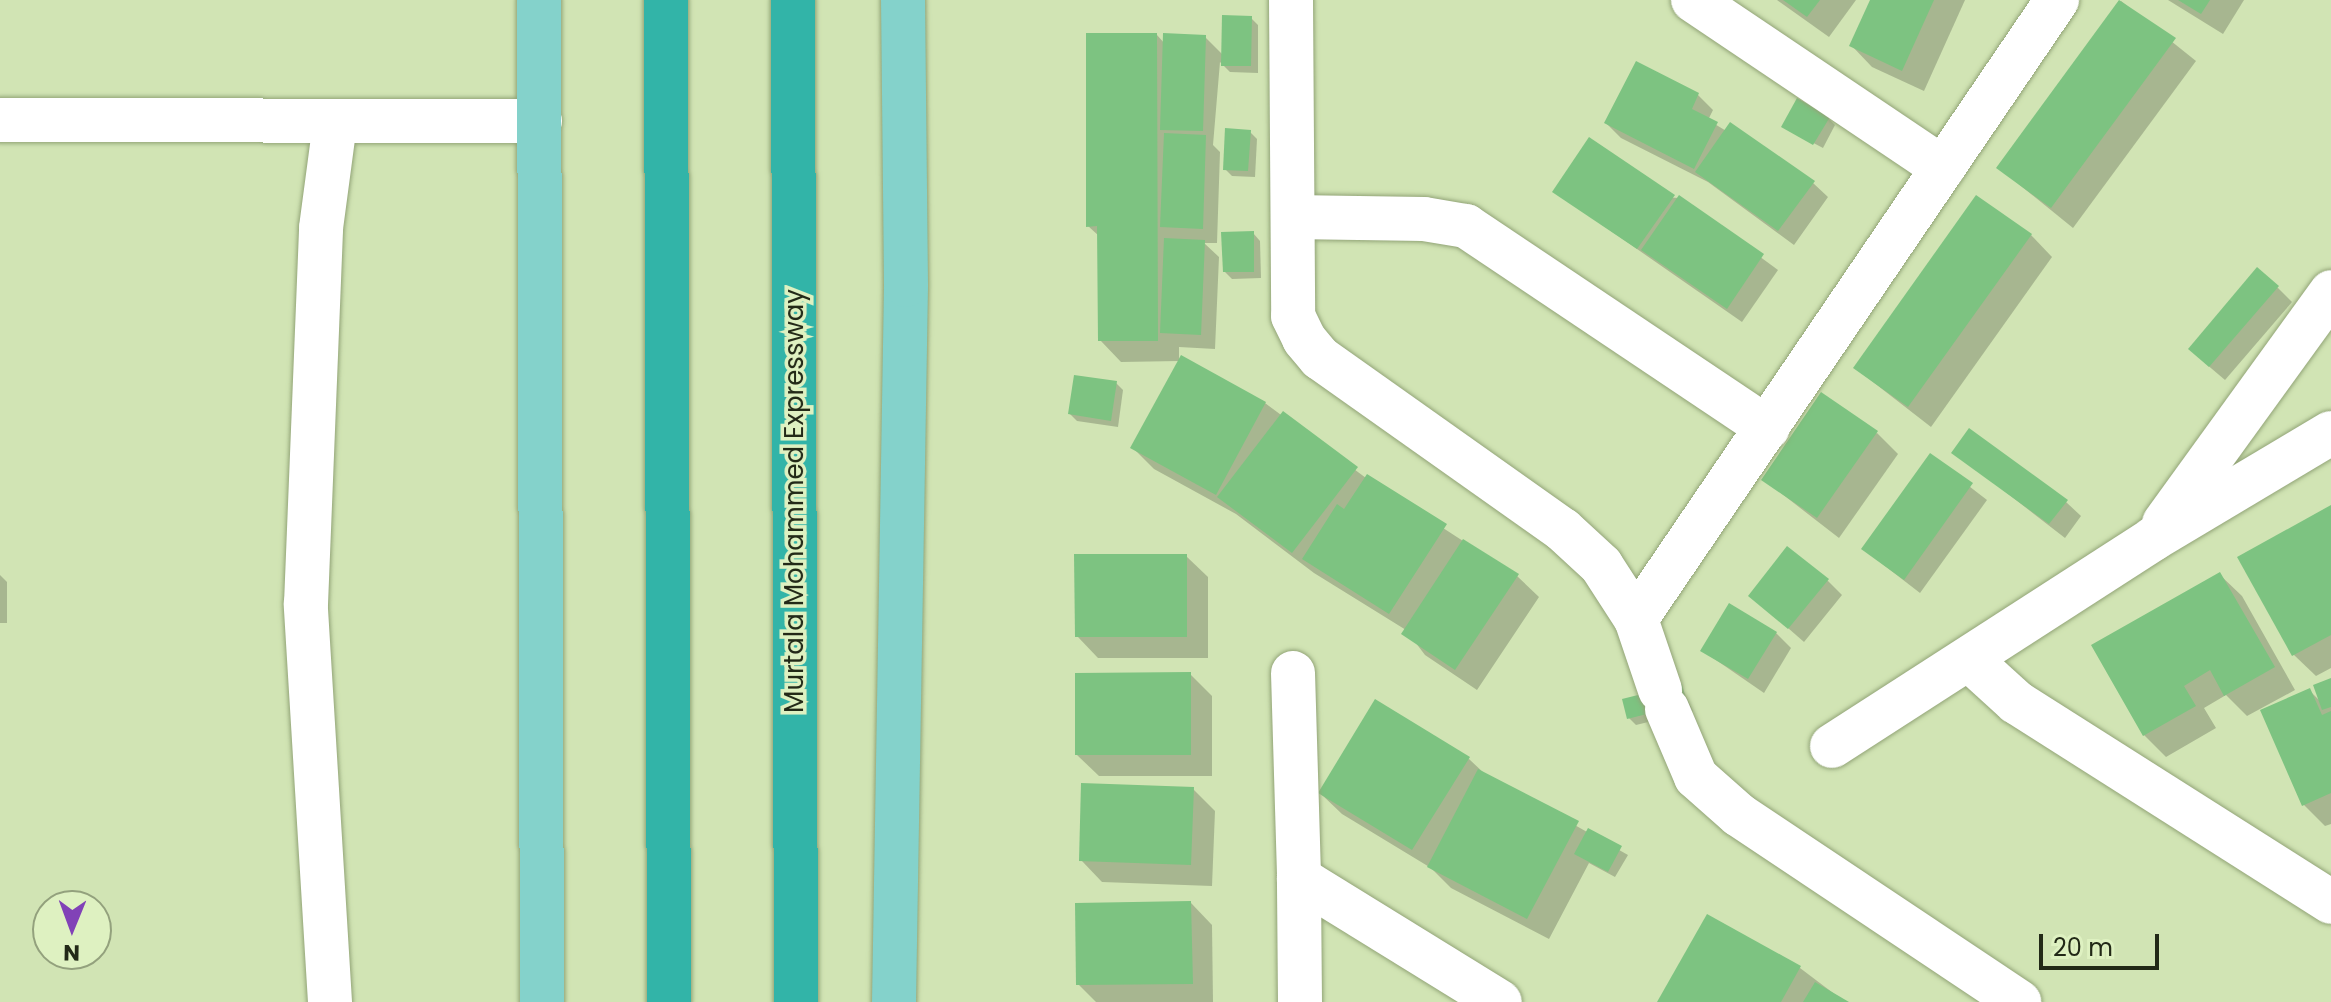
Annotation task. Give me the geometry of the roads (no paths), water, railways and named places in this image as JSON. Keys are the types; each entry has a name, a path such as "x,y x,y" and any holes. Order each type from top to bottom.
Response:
{"highway":[{"path":"666,0 669,1002"},
{"name":"Murtala Mohammed Expressway","path":"793,0 796,1002"}],"main road":[{"path":"539,0 542,1002"},
{"path":"894,1002 906,285 903,0"}],"street":[{"path":"1291,0 1293,316 1320,358 1563,530 1601,565 1636,619 1696,777 1739,815 2019,1002"},
{"path":"1636,619 2057,0"},
{"path":"1698,3 1943,168"},
{"path":"0,120 540,121"},
{"path":"330,1002 306,604 321,228 335,123"},
{"path":"1293,217 1424,219 1466,226 1768,428"},
{"path":"2153,539 2331,292"},
{"path":"1832,746 1971,661 2153,539 2331,433"},
{"path":"1971,661 2016,702 2331,902"},
{"path":"1293,673 1300,1002"},
{"path":"1299,878 1500,1002"}]}
